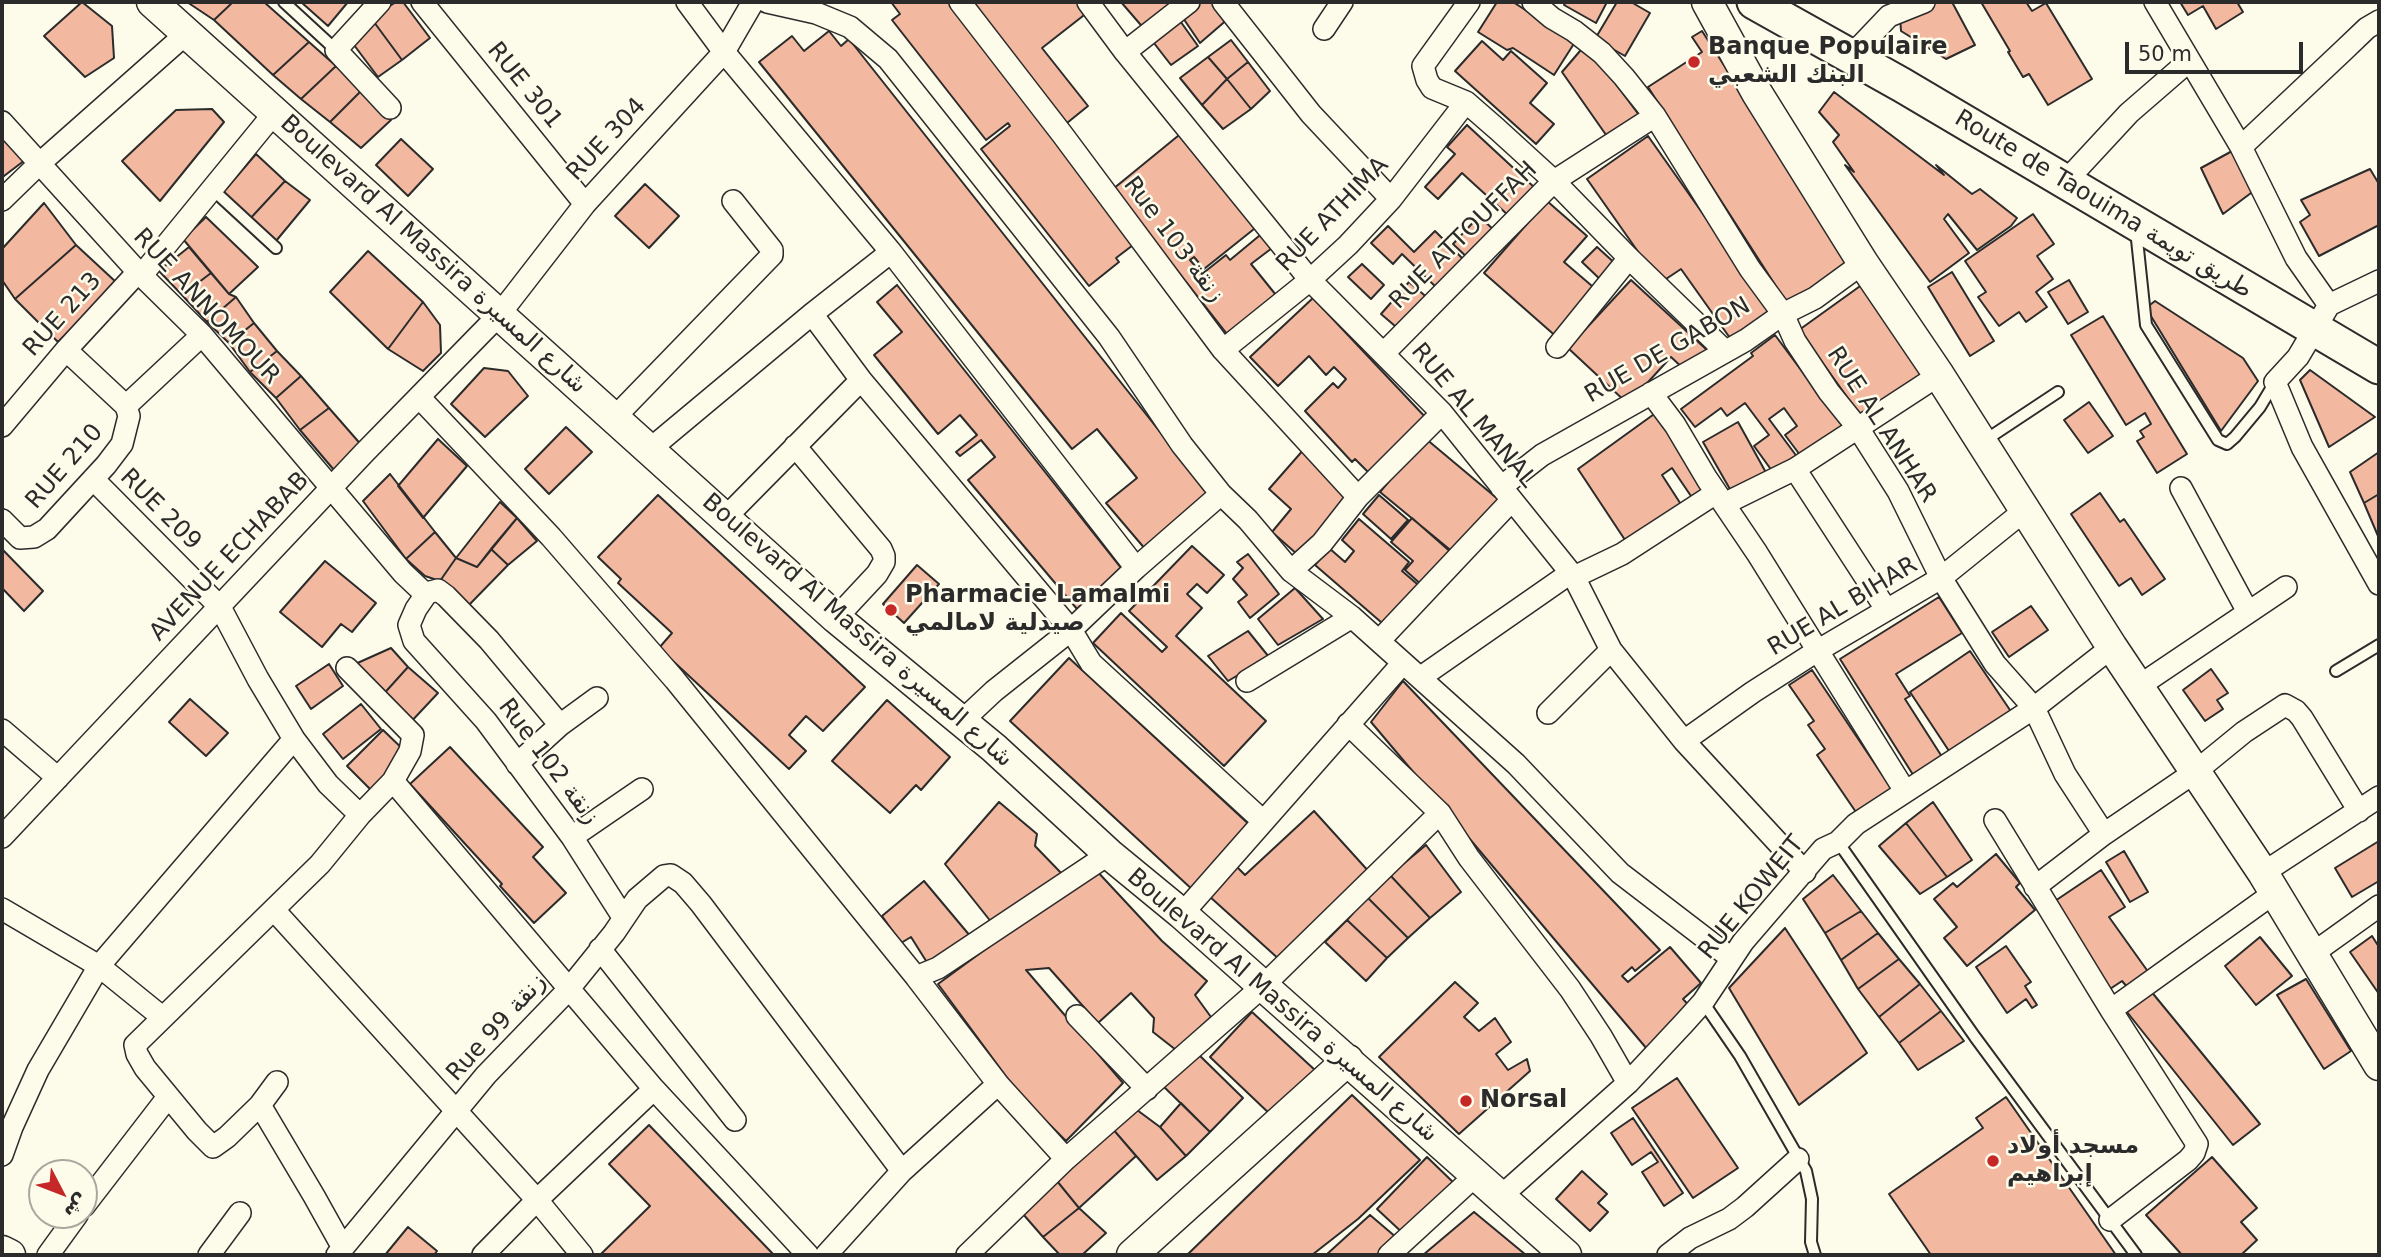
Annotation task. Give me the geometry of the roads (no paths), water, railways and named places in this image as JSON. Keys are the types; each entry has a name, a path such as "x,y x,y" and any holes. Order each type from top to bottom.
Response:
{"main road":[{"name":"Boulevard Al Massira شارع المسيرة","path":"152,2 724,519 836,618 962,721 1566,1255"},
{"path":"1707,2 1757,93 1863,263 1939,375 2112,647 2268,883 2379,1065"},
{"name":"Route de Taouima طريق تويمة","path":"1754,2 2135,223 2321,317 2379,367"},
{"path":"1137,1254 1348,1060"},
{"path":"2,1251 10,1255"}],"street":[{"path":"380,2 336,50 390,108"},
{"name":"RUE 301","path":"422,2 585,204"},
{"path":"687,2 724,52 891,252 1136,568"},
{"name":"RUE 304","path":"499,315 585,204 724,52 754,2"},
{"path":"767,2 816,13 850,27 888,59 1109,337 1182,445 1221,494 1248,520 1291,571 1352,617 1516,764 1620,873 1731,958"},
{"name":"Rue 103 زنقة","path":"960,2 1223,350 1358,497"},
{"path":"1125,52 1189,2"},
{"path":"1223,2 1311,114 1391,199"},
{"path":"1324,29 1342,2"},
{"name":"RUE AL ANHAR","path":"1533,2 1602,53 1655,116 1750,269 1783,314 1795,341 1829,392 1858,428 1898,491 1941,578 1995,664 2034,708 2065,774 2104,834"},
{"path":"1850,57 1889,16 1924,2"},
{"path":"2155,2 2241,147 2296,258 2321,317"},
{"path":"1466,3 1423,66 1432,88 1466,103 1554,181 1725,351"},
{"name":"RUE AL MANAL","path":"1099,6 1125,52 1310,280 1442,413 1572,575 1611,650 1684,741 1805,872"},
{"path":"2241,147 2367,28 2379,21"},
{"path":"2,201 38,164 187,33"},
{"path":"2065,182 2129,113 2189,61"},
{"name":"RUE ATHIMA","path":"1223,350 1310,280 1348,245 1391,199 1466,103"},
{"name":"RUE 213","path":"2,426 66,350 139,274 275,113"},
{"name":"RUE ATTOUFFAH","path":"1384,353 1554,181 1655,116"},
{"name":"RUE ANNOMOUR","path":"2,122 139,274 202,335 403,573 427,593 438,590 446,596 489,640 560,725"},
{"path":"614,418 772,255 772,250 733,201"},
{"path":"649,450 891,252"},
{"path":"1557,347 1629,258"},
{"name":"RUE DE GABON","path":"1379,641 1542,455 1746,340 1783,314 1815,298 1863,263"},
{"path":"2379,281 2321,317 2298,357 2280,378 2302,447 2379,584"},
{"path":"812,314 862,380 1071,630 1091,663 1263,821"},
{"name":"AVENUE ECHABAB","path":"2,837 332,487 499,315"},
{"name":"RUE 210","path":"2,520 20,538 34,537 47,528 117,453 126,438 130,416 126,407 202,335"},
{"path":"66,350 126,407"},
{"path":"1421,677 1572,575 1622,554 1720,499 1795,469 1939,375"},
{"path":"724,519 862,380"},
{"path":"1651,393 1675,425 1757,553 1905,792"},
{"path":"419,397 551,537 675,680 916,977 998,1084 1066,1159"},
{"path":"1291,571 1322,543 1358,497 1442,413"},
{"path":"795,446 884,556 884,562 877,574 836,618"},
{"path":"1795,469 1886,609"},
{"name":"RUE 209","path":"93,479 220,607 294,739 328,784 360,815"},
{"path":"2181,488 2248,612"},
{"path":"962,721 994,691 1071,630 1136,568 1221,494"},
{"name":"RUE AL BIHAR","path":"1684,741 1817,651 1941,578 2024,511"},
{"path":"2139,686 2286,587"},
{"name":"Rue 102 زنقة","path":"427,593 416,608 409,625 418,648 486,721 572,837 624,917"},
{"path":"1247,681 1352,617"},
{"name":"RUE KOWEIT","path":"1500,1197 1628,1083 1703,1002 1731,958 1823,849 1838,842 1856,824 2034,708 2112,647"},
{"path":"1548,713 1611,650"},
{"path":"1182,914 1402,664"},
{"path":"277,1082 260,1105 215,1147 197,1131 145,1068 135,1049 142,1036 328,855 360,815 393,781 410,751 413,735 347,668"},
{"path":"517,764 560,725 597,698"},
{"path":"2035,887 2284,705 2302,718 2359,811"},
{"path":"1349,724 1440,813 1469,858 1570,989 1628,1083"},
{"path":"2,730 58,778"},
{"path":"2,1155 38,1070 99,966 294,739"},
{"path":"393,781 654,1089 808,1255"},
{"path":"572,837 642,789"},
{"path":"2111,1010 2379,797"},
{"path":"967,1255 1066,1159 1262,987 1440,813"},
{"path":"1995,820 2197,1146 2188,1160 2110,1220"},
{"path":"916,977 938,968 1109,853"},
{"name":"Rue 99 زنقة","path":"340,1252 486,1075 568,990 614,933 637,899 664,876 677,877 701,904 902,1171"},
{"path":"2312,954 2379,906"},
{"path":"2,909 99,966 162,1017"},
{"path":"274,910 537,1200 582,1255"},
{"path":"600,949 735,1121"},
{"path":"1077,1016 1147,1089"},
{"path":"826,1255 902,1171 998,1084"},
{"path":"485,1253 654,1089"},
{"path":"98,1188 169,1097"},
{"path":"260,1105 314,1196 340,1252"},
{"path":"1668,1255 1690,1238 1729,1219 1798,1159"},
{"path":"1389,1255 1475,1176"},
{"path":"209,1255 240,1213"},
{"path":"48,1255 67,1229"}],"lane":[{"path":"284,2 336,50"},
{"path":"211,188 276,248"},
{"path":"2135,223 2146,325 2218,440 2227,444 2235,436 2280,378"},
{"path":"1982,443 2057,392"},
{"path":"2336,671 2379,645"},
{"path":"1838,842 1960,1016 2136,1255"},
{"path":"1703,1002 1740,1056 1810,1180 1813,1215 1811,1242 1815,1255"}],"place":[{"name":"Banque Populaire البنك الشعبي","path":"1694,62"},
{"name":"Pharmacie Lamalmi صيدلية لامالمي","path":"891,610"},
{"name":"Norsal","path":"1466,1101"},
{"name":"مسجد أولاد إبراهيم","path":"1993,1161"}]}
